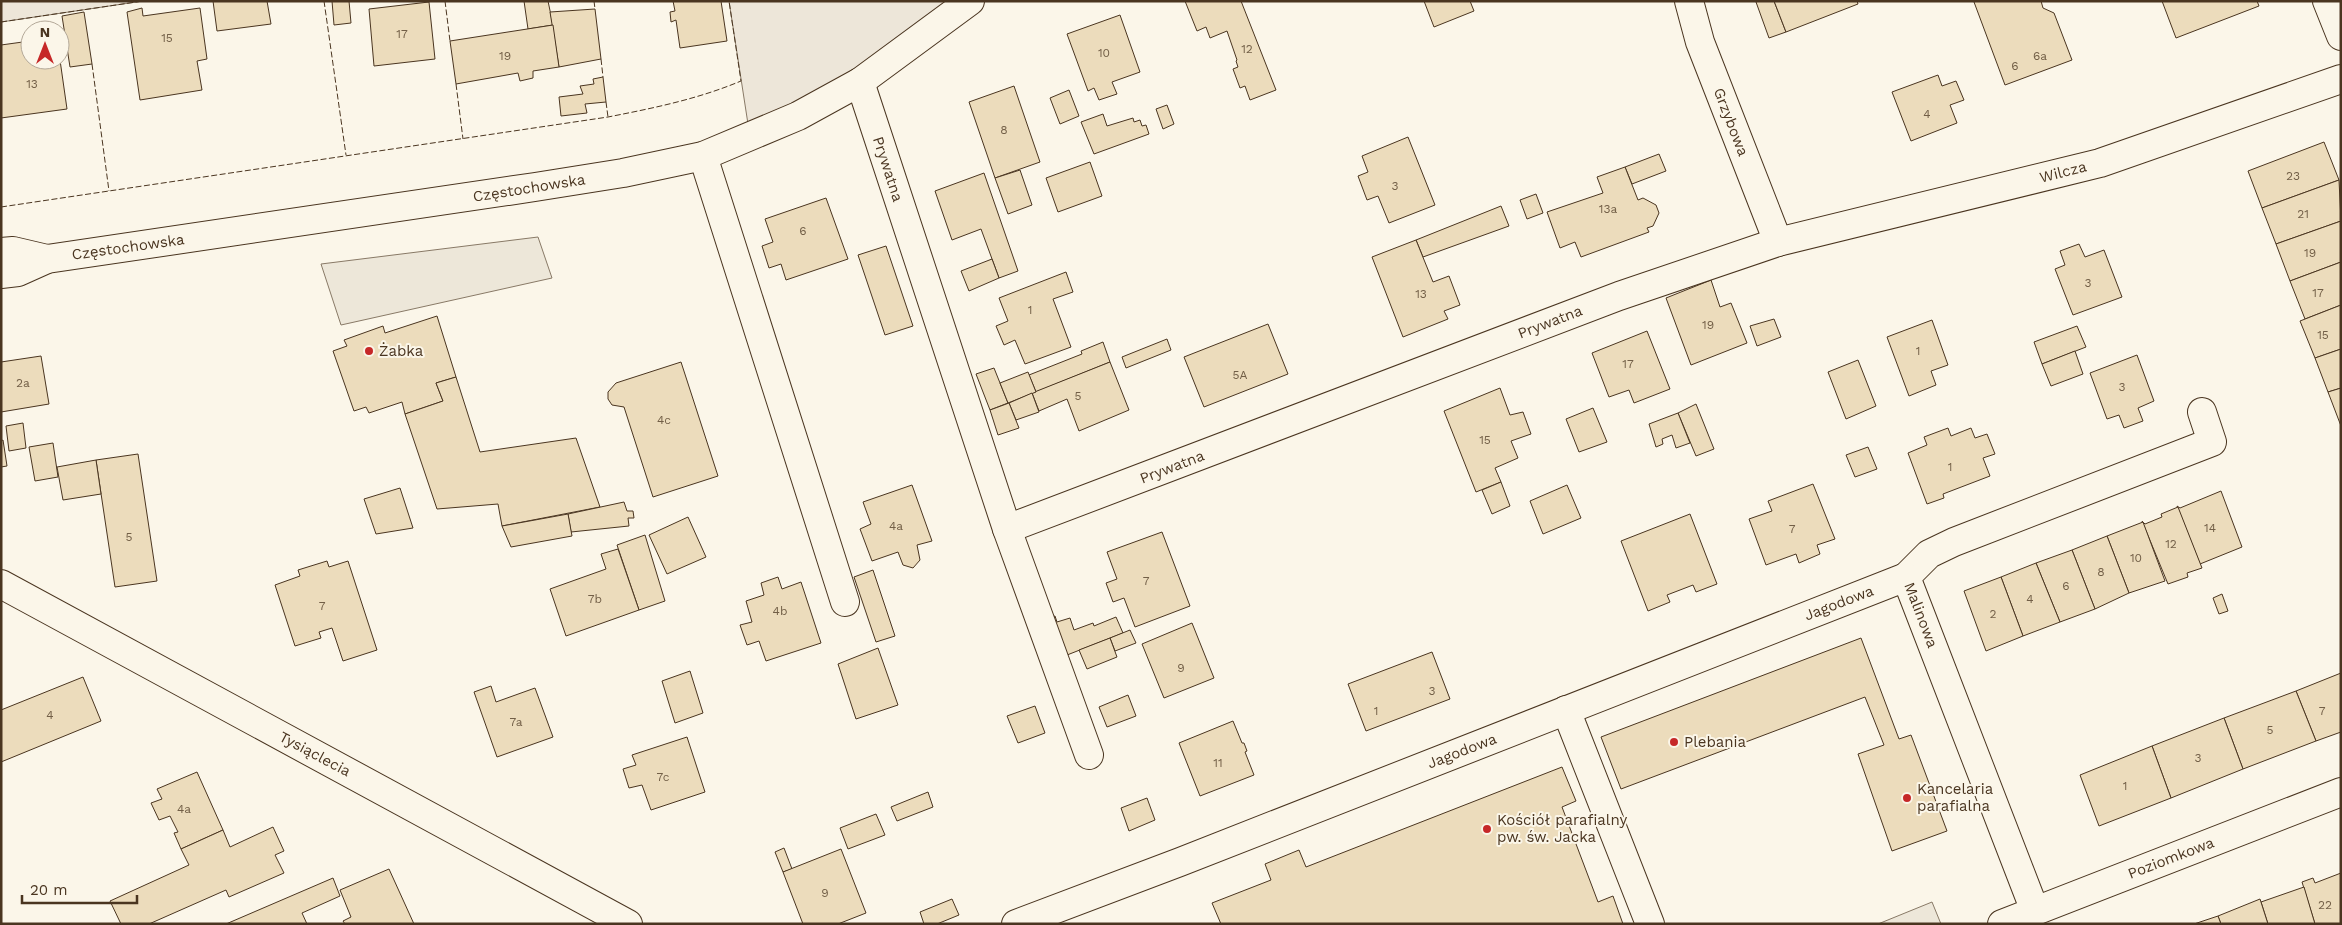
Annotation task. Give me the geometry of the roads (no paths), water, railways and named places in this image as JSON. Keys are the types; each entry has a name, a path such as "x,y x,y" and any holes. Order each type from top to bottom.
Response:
{"street":[{"name":"Częstochowska","path":"1,274 18,272 47,259 535,187 623,173 703,156 798,116 860,82 970,1"},
{"name":"Grzybowa","path":"1689,1 1700,42 1778,242"},
{"path":"2327,1 2341,36"},
{"name":"Wilcza","path":"1778,242 2100,163 2341,79"},
{"name":"Prywatna","path":"860,82 1007,529 1619,296 1778,242"},
{"path":"703,156 845,602"},
{"name":"Częstochowska","path":"1,252 13,252 47,259"},
{"name":"Malinowa","path":"2035,911 1906,577 1929,554 1954,542 2212,442 2202,412"},
{"path":"1007,529 1089,755"},
{"name":"Jagodowa","path":"1016,924 1906,577"},
{"name":"Tysiąclecia","path":"1,584 628,924"},
{"path":"1566,710 1650,924"},
{"name":"Poziomkowa","path":"2002,924 2341,792"}],"place":[{"name":"Żabka","path":"369,351"},
{"name":"Plebania","path":"1674,742"},
{"name":"Kancelaria parafialna","path":"1907,798"},
{"name":"Kościół parafialny pw. św. Jacka","path":"1487,829"}]}
